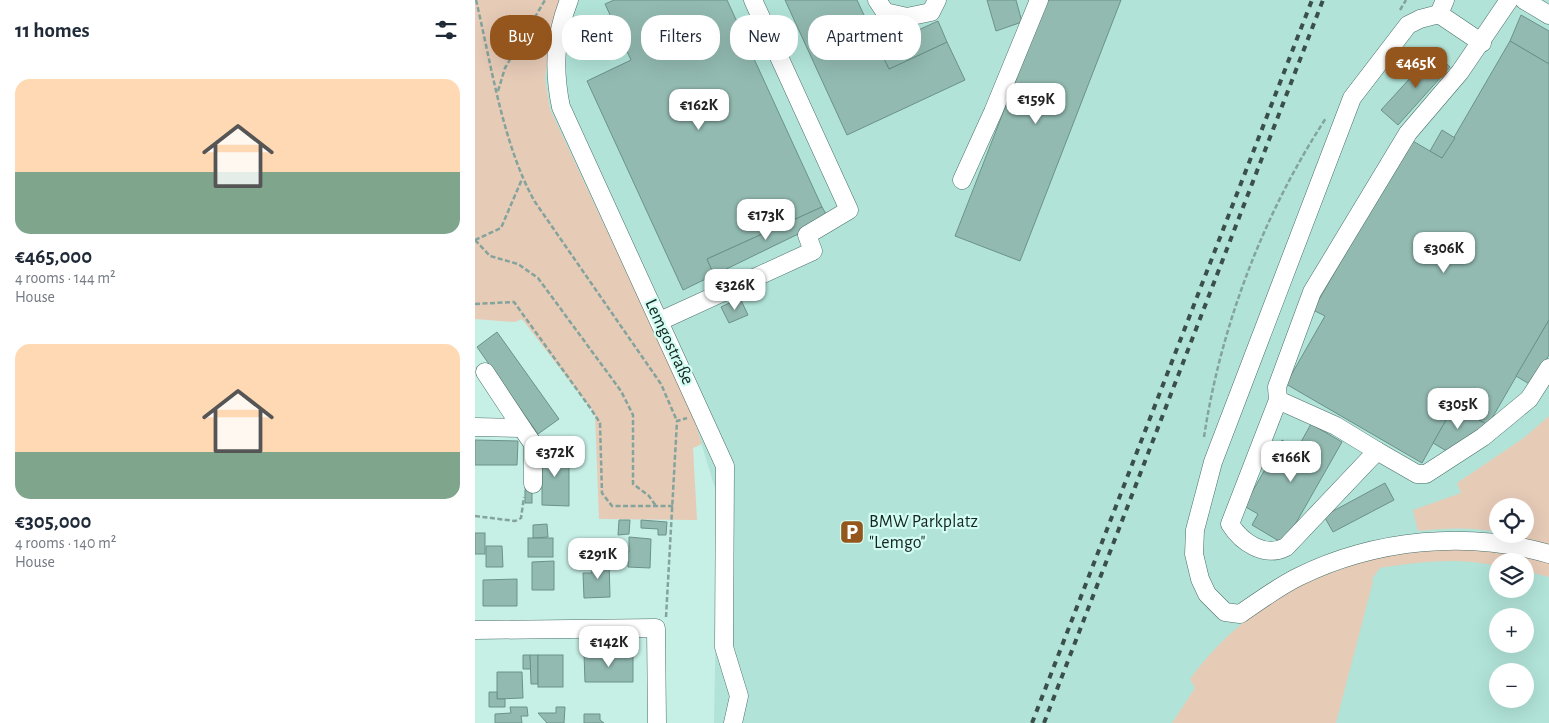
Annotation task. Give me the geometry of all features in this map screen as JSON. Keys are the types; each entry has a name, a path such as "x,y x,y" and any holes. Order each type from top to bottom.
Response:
{"street":[{"name":"Lemgostraße","path":"569,0 556,45 555,78 561,107 725,466 725,647 739,696 733,723"},
{"path":"659,321 813,251 807,235 849,210 753,0"},
{"path":"877,0 885,12 907,17 931,12 937,0"},
{"path":"962,180 1039,0"},
{"path":"1377,451 1287,547 1277,552 1267,552 1249,544 1235,532 1230,524 1278,400 1277,387 1312,292 1408,132 1461,72 1509,0"},
{"path":"1524,0 1549,15"},
{"path":"1482,43 1442,7 1408,25 1352,98 1213,462 1193,540 1201,583 1207,594 1221,608 1231,614 1240,614 1298,577 1343,559 1384,547 1437,541 1471,541 1531,548 1549,554"},
{"path":"1278,400 1336,426 1417,474 1426,474 1483,437 1529,399 1549,368"},
{"path":"485,372 533,444 533,484"},
{"path":"475,427 522,428"},
{"path":"475,630 656,628 657,723"}],"path":[{"path":"476,0 498,92 522,179 535,202 661,384 677,421 668,612 663,626 656,628"},
{"path":"498,92 505,68 545,0"},
{"path":"1397,15 1406,0"},
{"path":"1203,438 1216,374 1249,270 1282,192 1327,116"},
{"path":"522,179 501,228 475,240 490,256 518,264 538,278 621,391 633,415 633,484 649,496 657,506"},
{"path":"475,304 514,302 591,409 600,423 602,493 612,506 673,506"},
{"path":"677,421 692,417 701,411"},
{"path":"475,516 491,516 507,521 521,518 524,485 533,484"}],"shaded area":[{"path":"475,0 561,0 552,32 552,15 490,15 490,60 547,60 545,79 550,109 692,413 702,444 693,448 697,520 599,519 595,414 522,319 515,322 475,319"},
{"path":"561,0 1549,0 1549,723 714,723 718,498 692,413 550,109 545,79 547,60 552,60 552,32"},
{"path":"1549,416 1549,546 1534,542 1534,498 1489,498 1489,531 1458,528 1418,531 1413,510 1461,493 1457,483 1525,437"},
{"path":"1477,548 1507,553 1489,553 1489,564 1439,561 1380,568 1372,579 1336,723 1172,723 1195,688 1190,679 1223,640 1262,608 1305,583 1353,563 1381,554 1419,550"},
{"path":"1534,558 1549,560 1549,577 1534,573"}],"building":[{"path":"614,0 727,0 734,15 730,15 730,60 755,60 822,207 707,259 714,275 683,290 587,81 631,60 631,15 610,15 605,4"},
{"path":"785,0 857,0 864,15 808,15 808,50 798,28 798,15 792,15"},
{"path":"987,0 1016,0 1022,22 996,31"},
{"path":"1047,0 1121,0 1020,261 955,236"},
{"path":"1521,15 1549,31 1549,64 1510,41"},
{"path":"938,21 947,42 921,54 921,29"},
{"path":"1510,41 1549,64 1549,320 1488,425 1454,406 1422,463 1286,384 1325,316 1313,310 1411,140 1442,158"},
{"path":"947,42 965,80 847,135 813,60 885,60 889,69 908,60 921,60 921,54"},
{"path":"1434,52 1450,67 1398,125 1381,110"},
{"path":"885,60 908,60 889,69"},
{"path":"1442,130 1455,138 1442,158 1430,151"},
{"path":"822,207 829,219 714,275 707,259"},
{"path":"740,298 748,315 729,323 721,307"},
{"path":"1549,320 1549,355 1531,385 1516,376"},
{"path":"497,332 559,419 538,434 477,347"},
{"path":"1454,406 1488,425 1450,453 1433,443"},
{"path":"1311,424 1342,442 1284,544 1252,525 1258,514 1244,506 1282,440 1297,449"},
{"path":"475,440 518,441 517,465 475,465"},
{"path":"542,451 569,452 569,506 542,505"},
{"path":"1385,483 1394,500 1333,532 1324,516"},
{"path":"525,490 532,490 532,503 525,503"},
{"path":"619,520 630,520 629,534 618,535"},
{"path":"641,520 667,522 666,535 658,535 658,529 641,528"},
{"path":"547,524 548,537 533,538 533,525"},
{"path":"475,533 485,533 485,554 475,554"},
{"path":"629,537 651,539 650,568 628,567 628,561 624,560 625,552 629,552"},
{"path":"528,538 553,538 553,557 528,557"},
{"path":"572,543 590,543 591,561 572,561"},
{"path":"486,546 502,546 503,567 486,567"},
{"path":"609,560 610,597 584,598 583,573 592,573 591,561"},
{"path":"554,561 554,590 532,590 532,562"},
{"path":"517,579 517,606 483,606 483,580"},
{"path":"584,654 633,654 633,682 585,682"},
{"path":"523,655 530,655 531,669 523,669"},
{"path":"530,655 538,655 538,684 531,684"},
{"path":"538,655 563,655 563,687 538,687"},
{"path":"497,672 522,672 523,698 497,699"},
{"path":"489,692 497,692 497,699 505,699 505,707 489,707"},
{"path":"510,707 527,707 528,716 521,716 522,723 495,723 495,714 511,713"},
{"path":"556,707 565,707 564,723 547,723 538,713 556,713"},
{"path":"584,714 600,714 600,720 604,723 584,723"}],"railway":[{"path":"1032,723 1312,0"},
{"path":"1044,723 1323,0"}],"place":[{"name":"BMW Parkplatz \"Lemgo\"","path":"852,532"}]}
